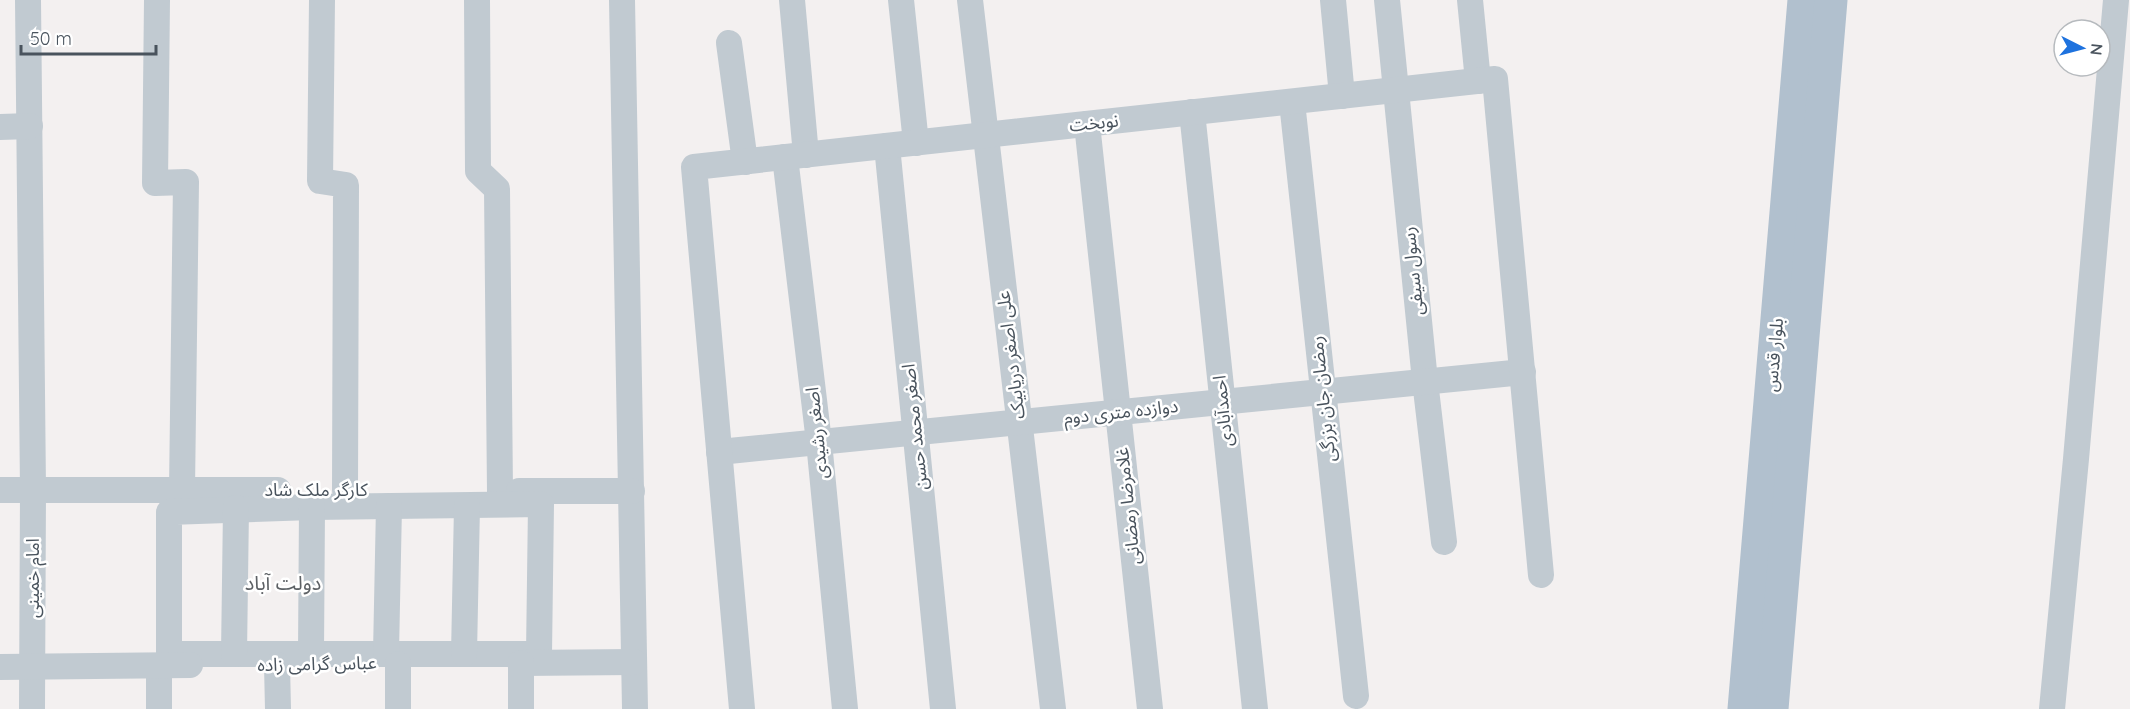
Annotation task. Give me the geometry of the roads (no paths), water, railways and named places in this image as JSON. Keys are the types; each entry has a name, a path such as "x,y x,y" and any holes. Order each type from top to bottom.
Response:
{"main road":[{"name":"بلوار قدس","path":"1747,709 1804,0"},
{"name":"بلوار قدس","path":"1747,709 1831,0"}],"street":[{"name":"امام خمینی","path":"28,0 33,490 32,709"},
{"path":"157,0 155,183 186,182 182,490"},
{"path":"311,653 329,499 346,185 320,181 322,0"},
{"path":"477,0 478,171 497,189 500,491"},
{"path":"622,0 635,709"},
{"name":"اصغر رشیدی","path":"792,0 796,156 819,442 845,709"},
{"path":"901,0 916,143"},
{"name":"علی اصغر دریابیک","path":"970,0 1053,709"},
{"path":"1333,0 1342,96"},
{"name":"رسول سیفی","path":"1387,0 1394,90 1444,542"},
{"path":"1470,0 1486,80 1523,372 1541,575"},
{"path":"2052,709 2116,0"},
{"path":"729,44 745,162"},
{"name":"نوبخت","path":"719,452 694,167 1486,80"},
{"name":"رمضان جان بزرگی","path":"1292,102 1356,696"},
{"name":"احمدآبادی","path":"1192,112 1255,709"},
{"name":"غلامرضا رمضانی","path":"1087,124 1150,709"},
{"path":"0,127 30,126"},
{"name":"اصغر محمد حسن","path":"886,146 943,709"},
{"name":"دوازده متری دوم","path":"719,452 1523,372"},
{"path":"719,452 742,709"},
{"name":"کارگر ملک شاد","path":"0,490 182,490 329,499 500,491 632,491"},
{"path":"329,499 389,506 541,504 538,654 464,654 392,658 311,653 169,654 169,512 329,499"},
{"path":"389,506 392,658 398,709"},
{"path":"464,654 467,506"},
{"path":"234,654 236,508"},
{"name":"عباس گرامی زاده","path":"0,667 278,665 392,658 521,663 634,662"},
{"path":"521,663 521,709"},
{"path":"278,665 278,709"},
{"path":"159,666 159,709"}],"district":[{"name":"دولت آباد","path":"283,583"}]}
